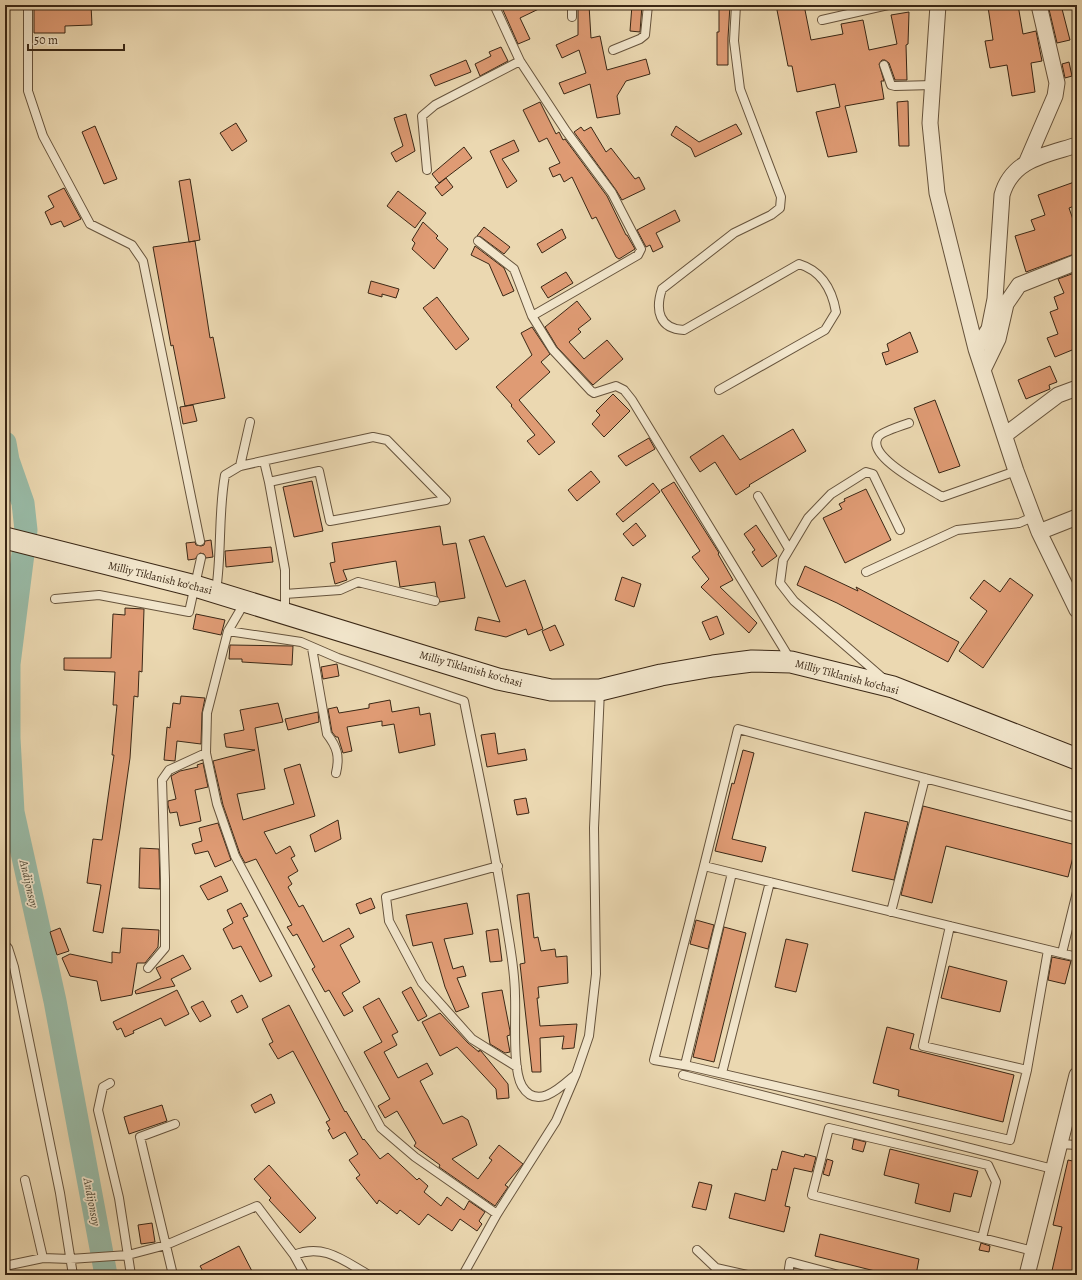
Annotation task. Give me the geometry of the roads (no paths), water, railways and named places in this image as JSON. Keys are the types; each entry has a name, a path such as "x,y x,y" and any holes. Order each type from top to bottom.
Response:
{"main road":[{"name":"Milliy Tiklanish ko'chasi","path":"5,538 195,586 246,601 285,604 498,679 551,690 600,690 661,675 713,666 752,662 791,662 893,687 1077,759"}],"street":[{"path":"938,5 930,122 937,193 976,349 1016,471 1039,532 1077,610"},
{"path":"976,349 989,329 995,299 1002,195 1005,185 1027,161 1055,96 1057,83 1039,5"},
{"path":"1027,161 1077,145"},
{"path":"983,370 998,339 1006,304 1019,285 1077,262"},
{"path":"1005,435 1058,395 1077,388"},
{"path":"1039,532 1077,517"},
{"path":"1027,1275 1077,1075"}],"lane":[{"path":"28,5 28,91 43,136 90,224 132,245 143,261 200,541"},
{"path":"497,5 496,9 520,61 566,131 612,192 642,249 638,254 532,316"},
{"path":"572,5 572,17"},
{"path":"613,50 644,37 648,5"},
{"path":"720,390 825,330 836,312 832,294 822,278 810,267 799,264 684,330 676,329 668,325 658,310 657,303 662,289 734,232 771,215 780,208 782,202 782,197 740,89 734,41 736,5"},
{"path":"822,20 888,5"},
{"path":"427,170 422,116 424,113 435,105 520,61"},
{"path":"884,65 891,85 933,85"},
{"path":"478,241 514,269 532,316 553,350 590,391 594,393 616,386 624,390 632,400 791,662"},
{"path":"240,466 250,422"},
{"path":"909,423 880,435 877,440 878,451 887,462 942,497 1016,471"},
{"path":"215,592 220,565 222,493 225,475 240,466 373,438 387,440 446,500 330,522 319,471 269,482"},
{"path":"264,461 285,570 285,604 340,590 358,582 435,601"},
{"path":"893,687 870,665 794,601 780,583 783,560 808,518 830,494 866,472 873,474 900,530"},
{"path":"758,496 790,549"},
{"path":"866,572 957,530 1019,523 1033,517"},
{"path":"55,599 99,595 189,612 201,558"},
{"path":"246,601 228,631 207,714 206,753 217,804 235,856 382,1128 415,1157 497,1214"},
{"path":"228,631 301,642 312,648 464,701 498,866 515,979 517,1066 522,1086 531,1095 542,1096 553,1093 576,1074"},
{"path":"312,648 327,734 335,745 339,762 336,773"},
{"path":"463,1275 497,1214 556,1121 576,1074 589,1036 596,974 594,828 600,690"},
{"path":"1048,950 1027,1070 1010,1140 722,1073 654,1060 738,729 1077,818"},
{"path":"148,968 165,948 165,878 162,780 169,770 206,753"},
{"path":"891,912 925,778"},
{"path":"498,866 386,897 389,921 422,983 472,1039 517,1066"},
{"path":"704,866 1077,957"},
{"path":"685,1065 732,873"},
{"path":"722,1073 770,882"},
{"path":"1062,953 1077,892"},
{"path":"950,926 922,1046 1027,1070"},
{"path":"5,945 8,948 14,967 60,1193 73,1275"},
{"path":"683,1074 1053,1169"},
{"path":"110,1083 103,1087 98,1110 119,1198 131,1275"},
{"path":"173,1275 140,1137 175,1124"},
{"path":"982,1238 996,1182 988,1165 829,1128 812,1195 982,1238 1033,1250"},
{"path":"1060,1144 1077,1145"},
{"path":"25,1180 43,1258"},
{"path":"5,1266 43,1258 70,1259 128,1255 166,1246 257,1206 294,1255 305,1275"},
{"path":"294,1255 307,1250 330,1253 369,1275"},
{"path":"697,1250 716,1268 747,1275"},
{"path":"788,1275 790,1262 839,1275"}],"waterway":[{"name":"Andijonsoy","path":"5,443 8,460 23,503 26,530 9,664 9,738 13,812 55,1001 106,1275"}]}
